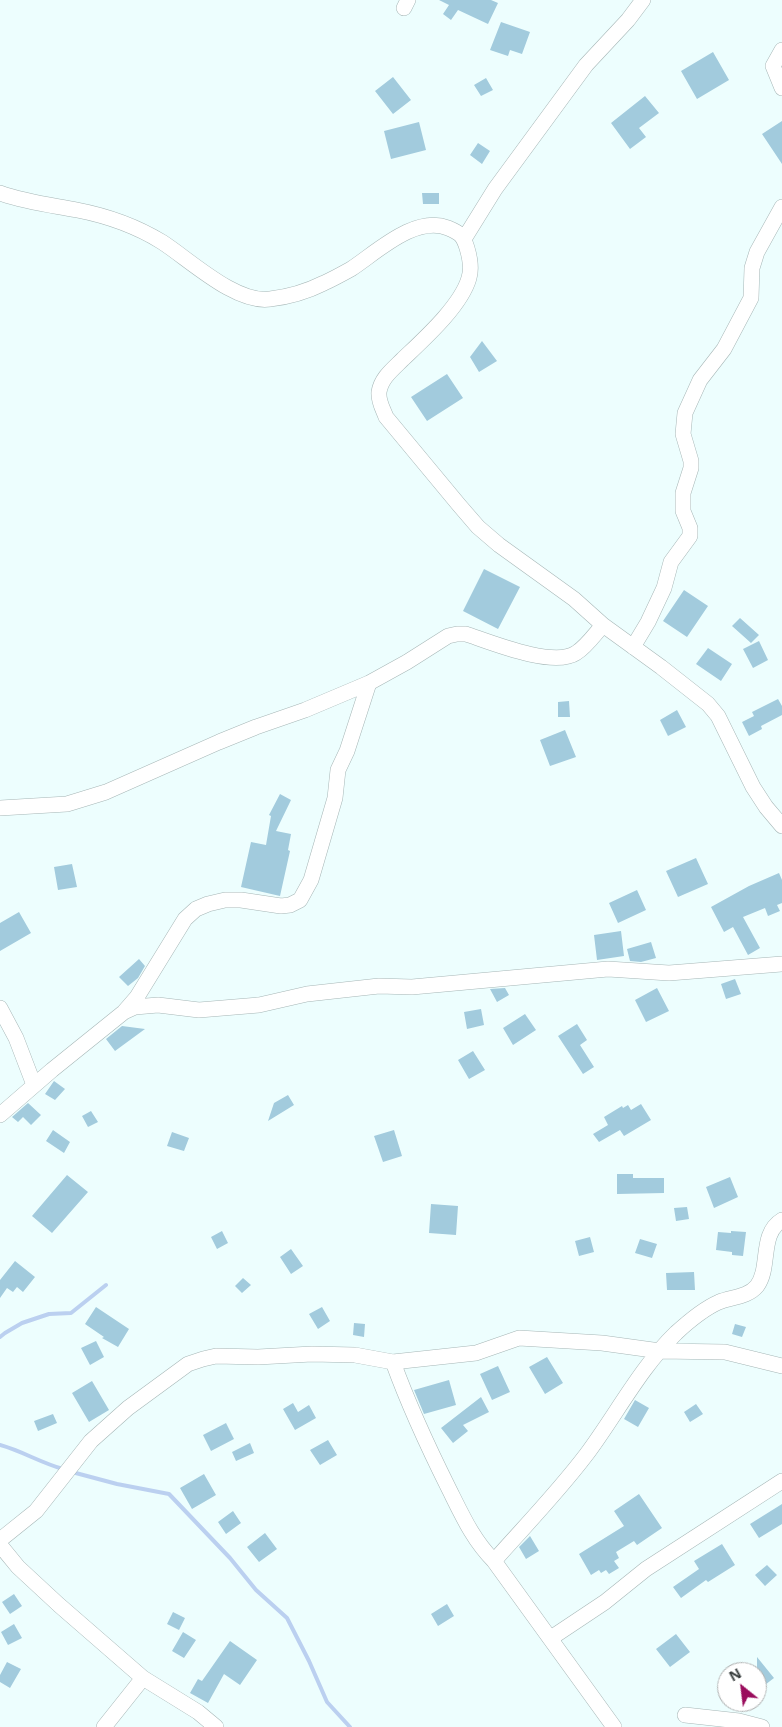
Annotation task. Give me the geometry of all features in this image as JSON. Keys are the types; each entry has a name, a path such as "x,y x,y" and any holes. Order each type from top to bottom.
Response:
{"street":[{"path":"464,239 495,189 586,65 628,20 643,0"},
{"path":"782,50 773,66 782,88"},
{"path":"0,193 15,198 100,216 136,227 232,291 268,300 295,294 323,284 350,269 403,234 419,227 442,226 458,232 464,239 471,260 469,278 458,300 429,333 387,374 380,386 379,400 386,417 478,527 708,704 718,716 766,807 782,826"},
{"path":"633,647 648,622 664,588 671,562 690,536 690,528 683,511 683,493 691,468 691,461 683,434 685,413 700,380 724,348 751,298 752,268 757,252 782,207"},
{"path":"0,808 67,804 106,792 228,738 305,710 369,682 408,662 441,639 456,634 466,634 531,655 568,657 580,650 603,625"},
{"path":"0,1115 124,1012 137,998 185,919 196,909 226,900 241,900 281,906 290,905 300,900 311,880 335,798 338,770 369,682"},
{"path":"124,1012 158,1004 199,1010 259,1005 306,994 378,986 412,987 608,969 669,973 782,964"},
{"path":"0,1008 16,1038 34,1085"},
{"path":"494,1561 550,1499 586,1454 660,1351 676,1333 705,1310 719,1302 742,1296 756,1287 762,1275 765,1248 771,1233 782,1220"},
{"path":"0,1540 36,1511 92,1441 128,1408 188,1364 216,1356 355,1355 393,1362 476,1353 519,1338 602,1343 660,1351 725,1352 782,1366"},
{"path":"393,1362 425,1440 472,1534 551,1638 614,1727"},
{"path":"551,1638 605,1602 646,1569 782,1481"},
{"path":"0,1545 18,1567 59,1605 144,1678 198,1712 216,1727"},
{"path":"104,1727 144,1678"},
{"path":"685,1715 739,1721 762,1727"}],"building":[{"path":"439,0 491,0 498,3 488,24 458,10 451,20 443,14 449,5"},
{"path":"501,22 530,32 522,54 510,50 508,56 490,50"},
{"path":"713,52 729,80 697,99 681,71"},
{"path":"393,77 411,100 393,114 375,91"},
{"path":"486,78 493,90 481,96 474,85"},
{"path":"645,96 659,113 639,128 646,137 630,149 611,123"},
{"path":"782,121 782,164 762,134"},
{"path":"419,122 426,150 391,159 384,131"},
{"path":"478,143 490,151 482,164 470,155"},
{"path":"422,193 439,193 439,204 423,204"},
{"path":"482,341 497,361 479,372 470,357"},
{"path":"447,374 463,398 427,421 411,397"},
{"path":"484,569 520,587 498,629 463,611"},
{"path":"684,590 708,606 687,637 663,621"},
{"path":"740,618 759,635 751,643 732,626"},
{"path":"759,641 768,660 753,668 743,649"},
{"path":"708,648 732,664 721,681 696,664"},
{"path":"778,699 782,706 782,715 761,726 762,729 749,736 742,722 754,716 752,712"},
{"path":"569,701 570,717 558,717 558,702"},
{"path":"677,710 686,727 668,736 660,720"},
{"path":"565,730 576,757 550,766 540,740"},
{"path":"280,794 291,800 276,831 291,834 288,850 290,851 280,896 241,887 251,842 266,845 271,816 269,815"},
{"path":"696,858 708,884 678,897 666,871"},
{"path":"72,864 77,887 58,890 54,867"},
{"path":"779,873 782,880 782,903 777,905 780,911 768,916 765,908 743,917 760,948 748,955 733,927 724,932 711,907 749,886"},
{"path":"637,890 646,910 618,923 609,903"},
{"path":"19,912 31,933 0,951 0,923"},
{"path":"621,931 624,956 597,960 594,935"},
{"path":"651,942 656,958 641,962 630,961 627,949"},
{"path":"139,959 145,966 138,978 128,986 119,977"},
{"path":"735,979 741,994 726,999 721,984"},
{"path":"505,988 509,995 497,1002 490,989"},
{"path":"657,988 669,1011 646,1022 635,1000"},
{"path":"481,1009 484,1025 467,1029 464,1012"},
{"path":"525,1014 536,1030 513,1045 503,1028"},
{"path":"577,1024 587,1040 580,1045 594,1067 583,1074 558,1036"},
{"path":"122,1026 145,1029 115,1051 106,1039"},
{"path":"473,1051 485,1070 469,1079 458,1060"},
{"path":"54,1081 65,1089 55,1100 45,1094"},
{"path":"288,1095 294,1105 268,1121 274,1103"},
{"path":"28,1103 41,1115 31,1125 23,1117 18,1122 12,1117"},
{"path":"641,1104 651,1120 624,1136 620,1130 599,1142 593,1134 608,1125 604,1117 622,1106 623,1108 628,1105 631,1110"},
{"path":"91,1111 98,1122 88,1127 82,1116"},
{"path":"53,1130 70,1142 64,1153 46,1141"},
{"path":"394,1130 402,1156 383,1162 374,1136"},
{"path":"172,1132 189,1138 184,1151 167,1146"},
{"path":"617,1174 633,1174 633,1178 664,1178 664,1193 617,1194"},
{"path":"67,1175 88,1192 52,1233 32,1216"},
{"path":"730,1177 738,1197 714,1208 706,1187"},
{"path":"431,1204 458,1206 456,1235 429,1233"},
{"path":"687,1207 689,1219 676,1221 674,1208"},
{"path":"222,1231 228,1243 217,1249 211,1237"},
{"path":"731,1231 746,1232 743,1256 732,1255 732,1252 716,1250 718,1232 731,1233"},
{"path":"590,1237 594,1252 579,1256 575,1241"},
{"path":"640,1239 657,1244 652,1258 635,1253"},
{"path":"291,1249 303,1266 291,1274 280,1257"},
{"path":"15,1261 35,1277 23,1292 17,1287 13,1292 7,1288 0,1298 0,1280"},
{"path":"694,1272 695,1290 667,1290 666,1273"},
{"path":"243,1278 251,1285 242,1293 235,1286"},
{"path":"96,1307 129,1329 118,1347 102,1338 104,1337 85,1324"},
{"path":"322,1307 330,1321 318,1329 309,1314"},
{"path":"354,1323 365,1324 364,1337 353,1335"},
{"path":"735,1324 746,1327 742,1337 732,1334"},
{"path":"96,1341 104,1357 90,1365 81,1348"},
{"path":"547,1357 563,1383 545,1394 529,1367"},
{"path":"498,1366 510,1392 492,1400 480,1374"},
{"path":"449,1380 456,1405 424,1414 414,1390"},
{"path":"92,1381 109,1410 89,1422 72,1393"},
{"path":"481,1397 489,1412 463,1425 468,1431 453,1443 441,1428"},
{"path":"635,1400 649,1408 638,1427 624,1419"},
{"path":"293,1403 298,1412 309,1405 316,1418 295,1430 283,1409"},
{"path":"696,1404 703,1414 690,1422 684,1412"},
{"path":"53,1414 57,1423 38,1431 34,1421"},
{"path":"226,1423 234,1439 211,1451 203,1435"},
{"path":"328,1440 337,1455 320,1465 310,1450"},
{"path":"250,1443 254,1453 236,1461 232,1452"},
{"path":"204,1474 216,1495 192,1509 180,1488"},
{"path":"639,1494 662,1528 637,1545 634,1541 616,1552 619,1558 614,1561 619,1568 609,1574 606,1570 601,1573 599,1570 591,1575 579,1554 624,1526 614,1511"},
{"path":"782,1504 782,1524 759,1538 750,1524"},
{"path":"233,1511 241,1523 226,1534 218,1522"},
{"path":"265,1533 277,1549 259,1562 247,1547"},
{"path":"530,1536 539,1551 526,1559 519,1547"},
{"path":"722,1544 735,1565 708,1582 706,1580 681,1598 673,1587 699,1569 694,1561"},
{"path":"767,1565 777,1575 765,1586 755,1575"},
{"path":"14,1594 22,1606 10,1614 2,1602"},
{"path":"447,1604 454,1616 438,1626 431,1614"},
{"path":"173,1612 185,1618 179,1630 167,1624"},
{"path":"14,1624 22,1638 8,1645 1,1632"},
{"path":"183,1632 196,1640 184,1658 172,1651"},
{"path":"676,1634 690,1652 670,1667 656,1649"},
{"path":"230,1641 257,1660 240,1685 224,1674 208,1703 190,1693 198,1679 202,1681"},
{"path":"7,1662 21,1669 10,1688 0,1682 0,1675"},
{"path":"767,1669 774,1678 767,1683"}],"waterway":[{"path":"0,1337 22,1323 49,1314 71,1313 106,1285"},
{"path":"0,1445 63,1469"},
{"path":"72,1472 117,1484 169,1494 230,1558 256,1590 287,1618 327,1702 350,1727"}]}
